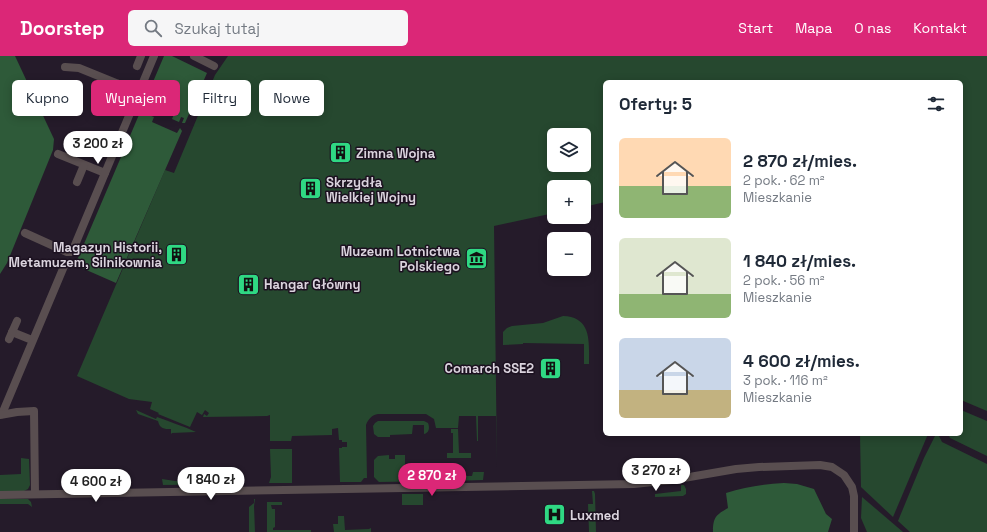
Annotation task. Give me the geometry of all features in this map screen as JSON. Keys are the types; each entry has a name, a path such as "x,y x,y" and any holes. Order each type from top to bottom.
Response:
{"street":[{"path":"137,66 141,56"},
{"path":"143,80 153,56"},
{"path":"194,56 214,66"},
{"path":"65,67 79,68 109,80"},
{"path":"25,233 67,252 72,252 128,116"},
{"path":"58,154 105,173"},
{"path":"77,182 84,165"},
{"path":"1,415 65,264"},
{"path":"16,321 10,335 32,340"},
{"path":"1,415 34,411 35,494"},
{"path":"0,495 634,484 672,480 744,468 820,465 832,467 840,472 844,475 852,487 854,496 854,532"}],"green space":[{"path":"0,56 15,56 26,80 12,80 12,116 43,116 54,139 53,150 7,263 0,274"},
{"path":"164,56 172,56 207,73 204,80 188,80 188,116 185,123 182,123 184,118 181,117 179,122 172,119 173,116 180,116 180,80 154,80"},
{"name":"Muzeum Lotnictwa Polskiego","path":"228,56 987,56 987,411 963,401 963,80 603,80 603,202 591,205 591,180 547,180 547,215 494,226 497,467 496,416 478,416 477,441 476,416 459,416 458,428 436,428 434,419 426,414 374,415 369,419 366,425 367,478 364,478 361,482 340,482 339,448 347,447 347,442 342,442 342,440 339,440 338,428 332,429 332,435 292,436 291,441 270,441 270,415 203,417 204,414 207,416 209,413 205,410 202,415 197,412 190,427 158,414 159,413 150,409 152,402 129,399 77,376 165,170 174,173 198,116 251,116 251,80 213,80"},
{"path":"138,116 154,117 152,122 177,133 180,128 182,131 116,283 75,265"},
{"path":"563,316 572,317 584,326 588,339 589,364 584,364 584,344 523,343 503,345 503,332 507,328 512,326 543,323"},
{"path":"136,410 156,419 157,417 196,432 171,434 171,429 163,428 160,426 158,421 138,414"},
{"path":"963,411 987,421 987,456 950,438 949,436 963,436"},
{"path":"378,421 424,421 428,423 429,428 427,433 424,434 424,425 413,425 412,434 378,437 374,434 373,426"},
{"path":"451,429 458,429 459,453 471,453 471,458 447,458 447,453 453,453 453,433 451,433"},
{"path":"860,436 927,436 893,517 861,487"},
{"path":"935,436 939,436 942,442 987,464 987,532 910,532 898,521 924,458"},
{"path":"270,449 292,449 292,483 269,483 271,477"},
{"path":"389,455 389,459 395,459 395,455 405,455 405,467 409,467 409,471 437,471 437,481 379,482 374,477 374,460 378,456"},
{"path":"21,458 29,459 30,485 28,489 24,491 0,491 0,475 21,474"},
{"path":"473,472 484,472 483,480 450,481 450,476 472,476"},
{"path":"162,479 175,481 239,480 239,484 163,485"},
{"path":"784,483 797,484 814,489 826,514 832,519 828,532 713,532 716,517 728,508 726,493 755,486"},
{"path":"681,485 684,485 686,489 686,494 683,496 655,497 655,494 681,491"},
{"path":"592,491 594,491 595,494 596,532 589,532 588,504 593,504"},
{"path":"402,494 423,494 423,505 402,505"},
{"path":"862,497 903,532 867,532 861,518"},
{"path":"0,499 28,499 31,502 32,507 28,504 0,504"},
{"path":"254,499 255,532 249,532 249,507 254,503"},
{"path":"267,502 282,502 282,505 271,505 272,509 275,509 275,527 273,530 311,530 311,532 267,532"},
{"path":"338,516 344,516 345,530 371,528 371,532 334,532 333,524 338,524"}],"place":[{"name":"Zimna Wojna","path":"341,153"},
{"name":"Skrzydła Wielkiej Wojny","path":"311,189"},
{"name":"Magazyn Historii, Metamuzem, Silnikownia","path":"177,254"},
{"name":"Muzeum Lotnictwa Polskiego","path":"476,258"},
{"name":"Hangar Główny","path":"248,284"},
{"name":"Comarch SSE2","path":"550,368"},
{"name":"Luxmed","path":"554,515"}]}
